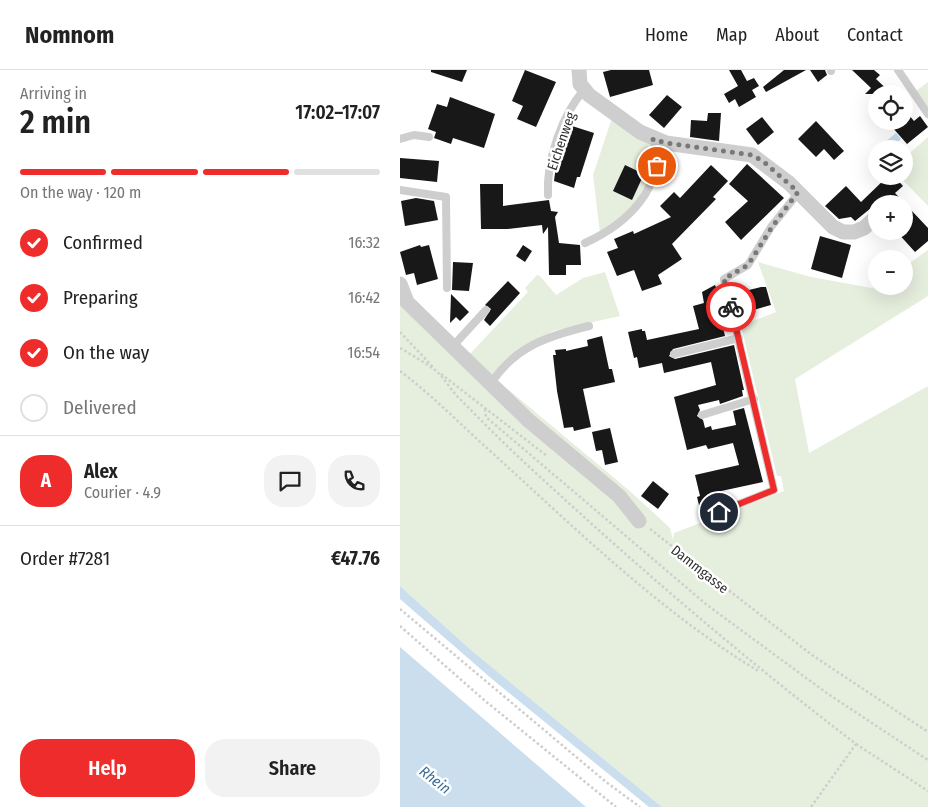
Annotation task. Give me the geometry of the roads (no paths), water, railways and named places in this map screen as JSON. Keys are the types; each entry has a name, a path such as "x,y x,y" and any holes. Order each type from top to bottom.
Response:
{"street":[{"path":"579,70 580,84 584,90 653,139 674,144 752,155 764,162 798,192 833,227 843,232 854,232 868,224"},
{"path":"400,284 407,302 528,420 618,496 639,521"}],"lane":[{"path":"898,70 928,114"},
{"name":"Eichenweg","path":"548,195 552,158 576,99 584,90"},
{"path":"400,138 414,135 430,137"},
{"path":"585,243 608,233 626,218 643,198 657,166 653,139"},
{"path":"400,190 446,197 447,288"},
{"path":"719,512 774,490 754,399 724,279 748,265 772,227 798,192"},
{"path":"453,346 486,310"},
{"path":"491,383 513,357 546,337 589,326"},
{"path":"674,354 739,338"},
{"path":"702,415 754,399"}],"water":[{"path":"896,133 901,139 900,140 887,140"},
{"path":"400,586 471,650 662,807 649,807 492,679 400,599"},
{"name":"Rhein","path":"400,647 586,807 400,807"}]}
